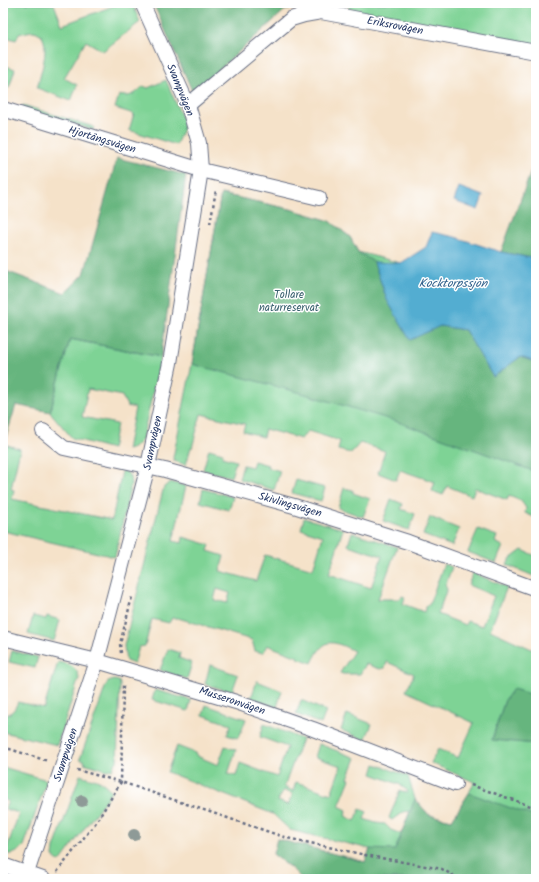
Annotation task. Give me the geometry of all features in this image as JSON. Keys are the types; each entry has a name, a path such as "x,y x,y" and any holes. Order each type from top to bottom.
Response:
{"street":[{"name":"Svampvägen","path":"26,876 97,661 148,466 170,363 200,170 199,143 188,105 142,3"},
{"name":"Eriksrovägen","path":"188,105 291,19 321,12 536,52"},
{"name":"Hjortängsvägen","path":"3,110 200,170 319,198"},
{"name":"Skivlingsvägen","path":"43,431 64,448 148,466 323,515 408,542 536,589"},
{"name":"Musseronvägen","path":"3,638 97,661 192,688 286,719 454,784"},
{"path":"3,865 26,876 48,877"}],"path":[{"path":"200,170 218,183 210,229"},
{"path":"48,877 96,821 121,782 123,668 120,644 134,591"},
{"path":"3,747 52,762"},
{"path":"77,770 121,782 287,838 370,856 442,869 459,879"},
{"path":"454,784 468,784 536,808"}],"green space":[{"path":"3,3 54,4 62,25 121,3 132,3 140,22 103,51 86,41 64,78 77,85 71,101 37,88 43,66 45,48 44,40 40,34 34,31 19,34 16,40 3,36"},
{"path":"153,3 306,3 284,11 193,93"},
{"path":"348,3 536,3 536,45 349,9"},
{"path":"3,65 15,69 9,88 3,86"},
{"path":"166,80 183,120 183,129 176,145 129,130 134,114 115,108 119,95 130,96 143,86 148,88"},
{"path":"23,105 94,127 93,130 22,108"},
{"path":"117,158 186,175 161,357 70,339 50,412 16,405 3,447 3,270 65,293 84,274"},
{"path":"536,158 536,259 501,252"},
{"name":"Tollare naturreservat","path":"221,194 290,209 330,221 350,237 358,252 536,298 536,518 525,513 526,508 521,501 509,496 507,500 475,488 472,496 447,486 443,495 432,491 435,482 400,470 396,480 378,473 385,451 360,443 351,453 338,450 340,441 308,431 301,439 265,429 263,437 243,431 245,424 201,414 186,465 174,461 173,458 192,364"},
{"name":"Tollare naturreservat","path":"221,194 290,209 330,221 350,237 358,252 374,262 387,300 440,326 465,330 493,376 520,357 536,362 536,472 395,421 305,394 192,364"},
{"path":"70,339 161,357 142,440 134,448 127,450 135,408 127,406 122,396 88,389 82,417 117,424 112,449 72,438 50,412"},
{"path":"4,444 20,449 11,489 14,490 12,499 112,520 122,471 127,472 130,477 131,484 115,557 3,531"},
{"path":"209,449 223,453 222,457 236,461 231,477 203,470"},
{"path":"254,461 268,465 267,467 280,471 274,490 239,479 243,465 252,467"},
{"path":"296,480 325,488 321,501 292,493"},
{"path":"170,482 186,486 173,541 182,543 183,537 210,545 208,551 224,556 220,571 256,581 265,555 313,569 323,536 301,529 304,518 343,529 329,574 371,588 382,556 348,545 352,532 397,547 378,599 400,599 402,596 405,597 403,604 424,612 426,605 429,605 444,564 452,567 445,586 447,588 438,614 465,625 467,621 482,626 494,596 468,585 473,573 507,587 490,630 536,651 536,696 527,693 505,700 492,739 536,744 536,879 302,879 273,854 277,839 365,862 370,849 290,830 273,814 167,772 177,746 195,753 197,756 218,765 225,746 236,750 228,774 236,776 240,763 277,777 287,747 260,737 264,724 302,739 284,787 293,791 296,782 331,794 341,766 315,757 319,744 356,758 348,778 350,779 339,806 347,810 345,816 355,821 360,809 367,812 364,819 385,824 391,830 401,834 410,811 403,812 392,820 389,818 400,790 407,793 408,791 401,785 372,774 375,764 408,776 415,799 429,815 452,820 474,782 431,763 438,749 458,758 474,723 406,691 414,674 387,662 385,668 380,669 366,664 360,674 340,673 354,651 339,644 328,643 324,645 312,663 267,645 263,653 255,651 252,640 178,618 172,618 169,623 152,619 145,646 139,647 134,664 126,661 124,646 164,487","holes":["217,589 230,593 227,603 214,600","283,790 293,794 288,805 278,801"]},
{"path":"344,488 353,490 353,493 370,499 363,517 338,508"},
{"path":"203,489 233,497 229,510 200,502"},
{"path":"391,499 403,504 401,509 415,514 409,530 383,521"},
{"path":"430,517 459,529 452,546 423,535"},
{"path":"478,529 497,536 495,542 503,546 496,563 468,552"},
{"path":"522,550 536,556 536,577 507,565 510,559"},
{"path":"33,616 46,619 47,616 60,620 54,641 28,634"},
{"path":"168,649 180,653 179,658 192,663 187,679 160,670"},
{"path":"12,651 38,657 35,668 9,662"},
{"path":"58,662 72,666 79,678 57,745 3,732 3,714 9,714 18,702 44,708"},
{"path":"210,665 238,675 232,692 205,684"},
{"path":"114,680 119,681 120,684 117,761 112,769 107,770 84,763 85,761 80,759 106,685 108,682"},
{"path":"257,681 282,691 277,707 251,698"},
{"path":"513,689 536,696 536,744 492,740 505,700"},
{"path":"155,690 191,700 188,711 152,700"},
{"path":"301,700 326,711 321,724 296,714"},
{"path":"206,705 246,719 240,735 237,738 227,735 231,725 203,715"},
{"path":"347,714 372,724 365,740 341,730"},
{"path":"3,767 47,780 24,846 11,854 5,854 19,813 5,809 8,801 3,799"},
{"path":"80,775 102,782 111,792 60,862 53,857 54,848"},
{"path":"469,793 536,817 536,879 302,879 273,854 277,839 365,862 370,849 395,850 415,799 429,815 452,820"}],"water":[{"path":"459,187 483,196 478,210 454,201"},
{"name":"Kocktorpssjön","path":"432,232 455,237 501,252 536,259 536,362 520,357 493,377 465,330 440,326 410,340 387,300 374,262 401,263 426,247"}]}
